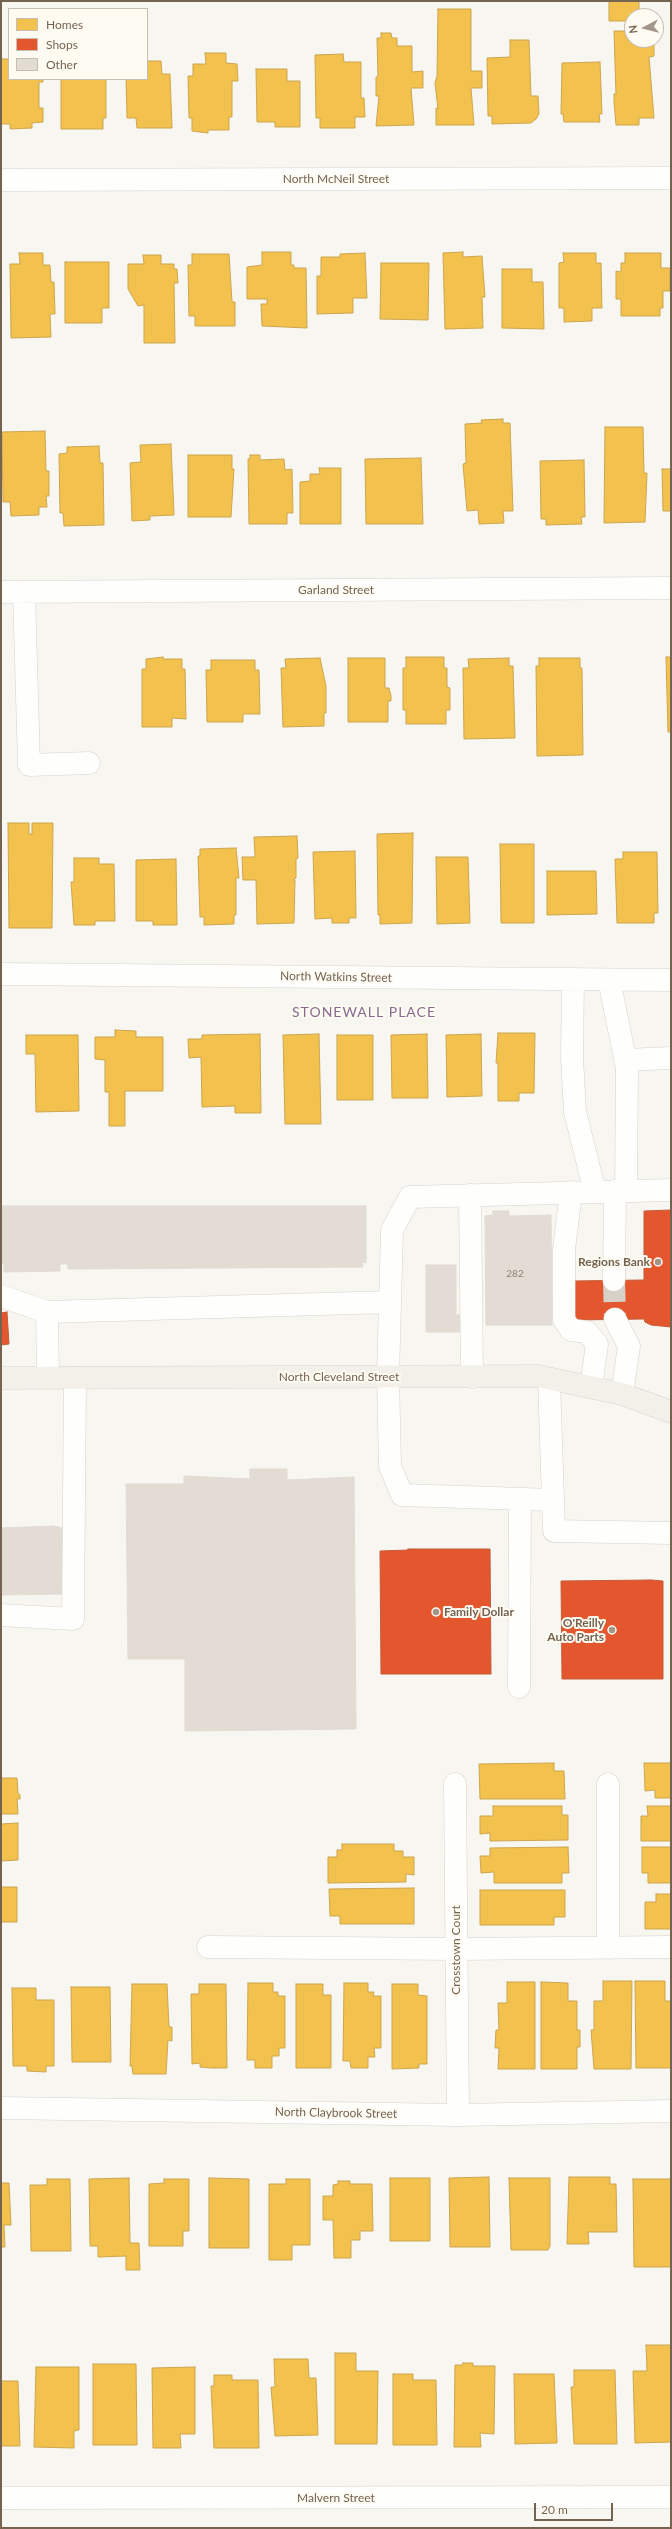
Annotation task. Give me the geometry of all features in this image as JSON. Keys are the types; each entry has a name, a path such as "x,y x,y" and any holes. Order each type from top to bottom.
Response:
{"main road":[{"name":"North Cleveland Street","path":"1,1378 538,1376 622,1394 671,1412"}],"street":[{"name":"North McNeil Street","path":"1,180 671,178"},
{"name":"Garland Street","path":"1,592 671,588"},
{"path":"24,592 29,765 89,763"},
{"name":"North Watkins Street","path":"1,974 671,980"},
{"path":"573,979 572,1058 575,1112 612,1192"},
{"path":"609,980 627,1068 612,1192 614,1280"},
{"path":"625,1060 671,1058"},
{"path":"553,1500 402,1495 390,1466 388,1377 392,1230 410,1197 671,1190"},
{"path":"571,1192 564,1249 564,1320 571,1330 587,1332 597,1344 591,1387"},
{"path":"470,1195 472,1377"},
{"path":"1,1296 47,1312 390,1302"},
{"path":"47,1312 48,1378"},
{"path":"615,1319 629,1346 622,1394"},
{"path":"1,1615 73,1619 75,1378"},
{"path":"549,1379 554,1531 671,1533"},
{"path":"519,1687 520,1499"},
{"name":"Crosstown Court","path":"455,1784 458,2115"},
{"path":"608,1784 608,1948"},
{"path":"208,1947 456,1949 671,1947"},
{"name":"North Claybrook Street","path":"1,2108 458,2115 671,2111"},
{"name":"Malvern Street","path":"1,2498 671,2497"}],"building: Homes":[{"path":"609,1 639,1 639,8 624,8 624,21 609,21"},
{"path":"438,9 471,9 471,71 482,71 482,88 471,88 474,125 436,125 436,108 438,109 435,83 437,76"},
{"path":"614,31 624,31 624,48 654,48 654,56 649,57 654,118 639,118 639,125 616,125 614,102 614,94 616,94"},
{"path":"381,33 391,33 392,38 397,38 397,46 412,46 412,72 423,71 423,88 411,88 414,125 376,126 379,96 376,96 376,77 378,77 377,38 381,38"},
{"path":"510,40 529,40 531,96 538,96 539,114 531,123 492,124 492,116 488,116 487,58 510,57"},
{"path":"205,53 226,53 226,63 237,64 238,81 232,81 232,117 229,117 229,130 208,130 208,133 192,131 192,118 189,118 188,76 193,76 193,64 206,64"},
{"path":"343,54 344,62 361,62 361,98 364,98 365,117 355,117 355,128 320,128 320,118 316,118 315,55"},
{"path":"1,59 8,59 8,80 43,80 43,82 39,82 39,108 43,108 43,122 32,123 32,128 10,129 10,124 1,124"},
{"path":"148,61 161,61 162,74 170,74 172,128 137,128 136,118 127,118 126,80 148,80"},
{"path":"600,62 602,114 599,114 600,122 564,122 563,114 561,114 562,63"},
{"path":"256,69 287,69 287,81 300,81 300,127 275,127 275,122 257,122"},
{"path":"61,80 106,80 106,118 103,118 103,129 61,129"},
{"path":"262,252 291,252 291,265 294,265 294,268 306,268 307,328 262,326 261,304 267,304 267,299 247,299 247,267 262,265"},
{"path":"463,252 463,257 482,256 485,297 482,297 483,328 445,329 443,253"},
{"path":"19,253 43,253 43,265 50,265 51,282 54,282 55,314 50,314 51,337 11,338 10,264 20,264"},
{"path":"365,253 367,298 353,298 353,313 317,314 317,276 321,276 321,257 340,257 340,254"},
{"path":"563,253 596,253 596,263 601,263 602,308 592,308 592,321 564,322 564,308 559,308 559,263 564,262"},
{"path":"625,253 661,253 661,268 670,268 670,291 663,291 663,308 660,308 660,316 621,316 621,299 616,299 616,271 621,272 621,263 625,263"},
{"path":"192,254 229,254 232,302 235,302 235,326 195,326 195,316 189,316 188,265 192,265"},
{"path":"143,255 161,255 161,264 174,264 174,269 177,269 178,283 174,283 175,343 144,343 144,305 138,306 128,289 128,264 144,264"},
{"path":"65,262 109,262 109,308 102,308 102,323 65,323"},
{"path":"381,263 429,263 428,320 380,319"},
{"path":"502,269 532,269 532,282 543,282 544,329 502,328"},
{"path":"503,419 503,423 510,423 513,511 503,511 504,523 479,524 478,510 467,511 463,464 466,463 465,424 482,423 481,420"},
{"path":"605,427 643,427 644,473 647,473 645,522 604,523"},
{"path":"45,431 46,471 49,471 49,496 46,496 47,507 39,507 39,515 11,516 10,502 3,502 2,432"},
{"path":"171,444 174,515 150,516 150,520 132,521 130,463 141,462 140,445"},
{"path":"99,446 100,463 103,463 104,525 64,526 63,513 60,513 59,454 67,453 67,447"},
{"path":"188,455 232,455 232,469 234,469 231,517 188,517"},
{"path":"250,455 260,455 260,460 284,459 285,470 292,469 293,513 287,513 287,524 249,524 248,459 250,459"},
{"path":"421,458 423,524 366,524 365,459"},
{"path":"584,460 585,517 581,517 582,524 546,525 546,519 541,519 540,461"},
{"path":"319,468 341,468 341,524 300,524 300,482 310,481 310,474 320,474"},
{"path":"662,469 671,469 671,511 663,511"},
{"path":"163,657 163,659 182,659 182,669 185,669 186,719 172,718 172,727 142,727 142,669 146,669 146,659"},
{"path":"406,657 444,657 444,668 447,668 447,687 450,688 450,710 446,710 446,724 406,724 406,710 403,710 403,668 406,668"},
{"path":"666,657 671,657 671,732 668,732"},
{"path":"320,658 326,686 326,713 324,713 324,726 283,727 281,668 286,668 285,659"},
{"path":"348,658 385,658 385,688 389,688 391,696 391,701 388,701 388,722 348,722"},
{"path":"509,658 509,666 513,666 515,738 464,739 463,668 469,668 468,659"},
{"path":"539,658 580,658 580,668 582,668 583,755 537,756 536,666 539,666"},
{"path":"211,660 255,660 255,670 259,670 260,714 243,714 243,722 207,722 206,670 211,670"},
{"path":"8,823 29,823 29,834 32,834 32,823 53,823 52,928 9,928"},
{"path":"413,833 412,923 380,924 380,915 378,915 377,834"},
{"path":"297,836 298,858 296,859 296,878 293,880 295,880 294,923 257,924 256,880 243,880 242,857 255,857 254,837"},
{"path":"500,844 534,844 534,923 501,923"},
{"path":"236,848 239,878 236,878 236,915 234,915 234,924 204,925 204,917 200,917 198,856 200,856 200,849"},
{"path":"355,851 356,918 349,918 349,923 332,923 332,918 315,919 313,852"},
{"path":"623,852 657,852 658,913 654,913 654,923 617,923 615,859 623,859"},
{"path":"436,857 468,857 470,923 437,924"},
{"path":"74,858 99,858 99,864 114,864 115,921 95,921 95,925 74,925 71,882 74,882"},
{"path":"176,859 177,925 153,925 153,921 136,921 136,860"},
{"path":"547,871 596,871 597,914 547,915"},
{"path":"115,1030 136,1031 136,1037 163,1037 163,1091 125,1091 125,1126 109,1126 109,1092 105,1092 105,1060 95,1059 95,1037 115,1037"},
{"path":"498,1033 535,1033 534,1093 519,1093 519,1101 498,1101 498,1063 496,1063"},
{"path":"260,1034 261,1113 235,1113 235,1106 202,1107 201,1057 189,1058 188,1039 202,1039 202,1035"},
{"path":"319,1034 321,1124 285,1124 283,1035"},
{"path":"427,1034 428,1098 392,1098 391,1035"},
{"path":"481,1034 482,1096 447,1097 446,1035"},
{"path":"26,1035 78,1035 79,1111 36,1112 35,1054 26,1054"},
{"path":"337,1035 373,1035 373,1100 337,1100"},
{"path":"554,1763 554,1771 564,1771 565,1799 480,1799 479,1764"},
{"path":"644,1763 671,1763 671,1798 655,1798 655,1790 645,1791"},
{"path":"1,1778 17,1778 18,1793 20,1795 20,1799 17,1799 18,1814 1,1814"},
{"path":"493,1806 562,1806 562,1815 568,1815 568,1840 490,1841 490,1833 480,1834 480,1816 493,1816"},
{"path":"647,1806 671,1806 671,1841 641,1841 641,1816 648,1816"},
{"path":"18,1823 18,1860 1,1861 1,1824"},
{"path":"342,1844 394,1844 394,1851 403,1851 403,1857 414,1857 414,1875 406,1874 406,1882 328,1883 328,1857 337,1857 337,1850 342,1850"},
{"path":"568,1847 569,1873 562,1873 562,1883 494,1883 494,1872 481,1873 480,1856 490,1856 490,1848"},
{"path":"642,1847 671,1847 671,1883 648,1883 648,1873 642,1873"},
{"path":"1,1887 17,1887 17,1922 1,1922"},
{"path":"414,1888 414,1924 340,1924 340,1916 330,1916 329,1889"},
{"path":"480,1890 565,1890 565,1917 554,1917 554,1925 480,1925"},
{"path":"656,1894 671,1894 671,1929 645,1929 645,1902 656,1902"},
{"path":"603,1981 632,1981 631,2069 594,2069 591,2030 594,2030 594,2001 603,2001"},
{"path":"635,1981 665,1981 665,2001 671,2001 671,2068 636,2068"},
{"path":"507,1982 535,1982 535,2069 498,2069 499,2048 495,2048 496,2030 499,2030 498,2003 507,2003"},
{"path":"541,1982 568,1983 568,2001 577,2001 577,2030 580,2030 580,2047 577,2047 577,2069 541,2069"},
{"path":"248,1983 273,1983 273,1992 278,1992 278,1996 285,1996 285,2048 279,2048 279,2056 272,2056 272,2068 255,2068 255,2060 247,2060"},
{"path":"344,1983 368,1983 368,1992 374,1992 373,1996 381,1996 381,2048 374,2048 375,2057 368,2057 368,2068 351,2068 350,2061 343,2061"},
{"path":"132,1984 167,1984 169,2027 172,2027 172,2041 168,2040 166,2074 133,2074 132,2066 130,2066"},
{"path":"199,1984 226,1984 227,2068 200,2067 200,2063 192,2064 191,1994 199,1994"},
{"path":"296,1984 323,1984 323,1995 331,1995 331,2068 296,2068"},
{"path":"392,1984 418,1984 418,1995 427,1996 427,2064 419,2064 419,2068 392,2069"},
{"path":"71,1987 110,1987 111,2062 72,2062"},
{"path":"12,1988 36,1988 36,2000 54,2000 54,2066 46,2066 46,2072 27,2071 27,2066 13,2066"},
{"path":"489,2177 490,2247 450,2247 449,2178"},
{"path":"569,2177 610,2177 610,2184 616,2184 617,2232 588,2232 589,2244 567,2244"},
{"path":"129,2178 130,2243 139,2243 140,2270 126,2270 126,2256 98,2257 98,2246 90,2246 89,2179"},
{"path":"209,2178 249,2179 249,2248 209,2248"},
{"path":"390,2178 430,2178 430,2241 390,2241"},
{"path":"509,2178 550,2178 550,2246 548,2250 511,2250"},
{"path":"47,2179 70,2179 71,2251 31,2251 30,2185 47,2185"},
{"path":"164,2179 189,2179 189,2231 183,2231 183,2246 149,2246 149,2184 164,2183"},
{"path":"286,2179 310,2179 310,2245 292,2245 292,2260 269,2260 269,2184 286,2184"},
{"path":"633,2179 671,2179 671,2267 634,2267"},
{"path":"338,2181 350,2181 350,2184 372,2184 373,2231 360,2231 360,2240 351,2240 351,2258 334,2258 333,2220 323,2220 323,2196 333,2196 333,2185 338,2184"},
{"path":"1,2183 9,2183 11,2225 4,2225 5,2247 1,2247"},
{"path":"646,2345 671,2345 671,2442 635,2443 633,2371 647,2371"},
{"path":"335,2353 356,2353 356,2371 378,2371 377,2444 335,2444"},
{"path":"274,2359 308,2359 309,2378 316,2378 318,2435 275,2436 271,2387 275,2387"},
{"path":"463,2363 473,2363 473,2366 495,2366 494,2434 480,2433 481,2447 454,2447 455,2365 463,2365"},
{"path":"93,2364 136,2364 137,2445 93,2445"},
{"path":"36,2367 79,2367 79,2430 74,2431 74,2448 34,2447"},
{"path":"195,2367 195,2434 180,2434 181,2448 153,2448 152,2368"},
{"path":"574,2370 615,2370 617,2444 574,2444 571,2387 574,2387"},
{"path":"393,2374 413,2374 413,2380 436,2380 437,2445 393,2445"},
{"path":"514,2374 554,2374 557,2443 515,2444"},
{"path":"214,2375 232,2375 232,2380 258,2380 259,2448 214,2448 211,2386 214,2386"},
{"path":"1,2381 18,2381 20,2446 1,2446"}],"building: Shops":[{"name":"Regions Bank","path":"671,1210 671,1327 651,1325 645,1322 644,1319 574,1320 573,1281 644,1280 644,1211"},
{"path":"7,1312 9,1344 1,1345 1,1313"},
{"name":"Family Dollar","path":"408,1549 490,1549 491,1674 381,1674 380,1551"},
{"name":"O'Reilly Auto Parts","path":"561,1581 663,1581 663,1679 562,1679"}],"building: Other":[{"path":"1,1206 366,1206 366,1263 362,1262 363,1267 68,1269 68,1264 60,1264 60,1271 4,1272 4,1264 1,1264"},
{"path":"493,1211 509,1211 509,1216 551,1215 552,1325 486,1325 485,1216 493,1215"},
{"path":"426,1265 456,1265 456,1315 462,1315 462,1332 426,1332"},
{"path":"250,1469 287,1469 287,1480 354,1477 356,1729 185,1731 185,1659 128,1659 126,1484 184,1484 184,1476 250,1479"},
{"path":"53,1526 63,1528 63,1594 1,1595 1,1528"}],"tunnel":[{"path":"614,1280 615,1319"}],"place":[{"name":"Regions Bank","path":"658,1262"},
{"name":"Family Dollar","path":"436,1612"},
{"name":"O'Reilly Auto Parts","path":"612,1630"}],"district":[{"name":"STONEWALL PLACE","path":"364,1012"}]}
